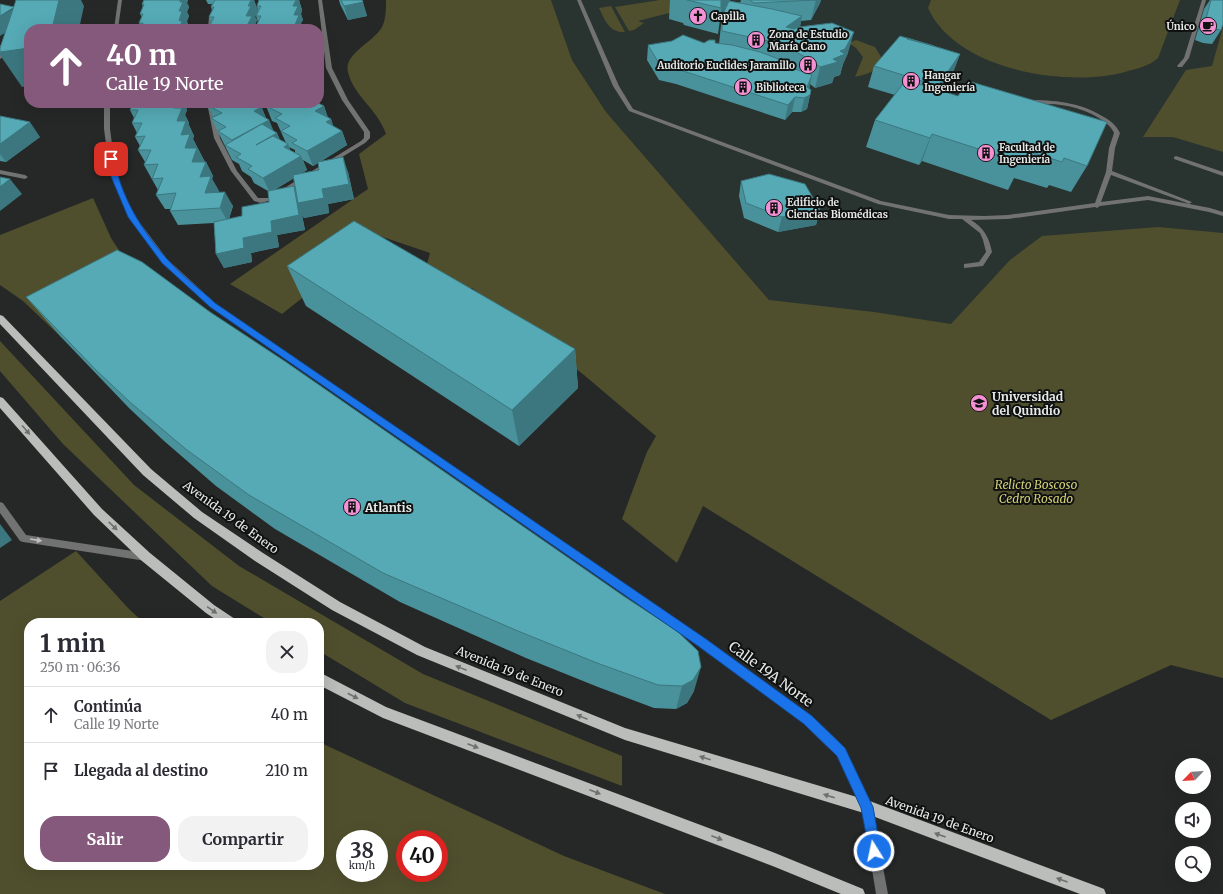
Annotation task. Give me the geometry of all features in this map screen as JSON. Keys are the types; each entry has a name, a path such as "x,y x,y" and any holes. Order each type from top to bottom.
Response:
{"main road":[{"name":"Avenida 19 de Enero","path":"0,318 147,472 198,515 259,557 336,606 420,651 625,734 866,807 1099,894"},
{"path":"0,401 98,512 146,557 210,609 224,618"},
{"path":"324,681 383,712 775,860 858,894"}],"street":[{"path":"117,24 120,0"},
{"path":"320,0 323,24"},
{"path":"579,0 616,86 631,110 880,203 949,218 1008,217 1148,198 1210,210"},
{"path":"1180,66 1186,58 1204,0"},
{"path":"210,24 211,16 214,12 220,10"},
{"path":"211,108 217,138 234,170 256,200 261,202 270,199 363,142 367,138 367,132 345,100 329,68 324,30"},
{"path":"0,46 9,49 0,57"},
{"path":"1024,102 1047,101 1088,108 1114,126 1117,133 1112,148 1109,172 1097,206"},
{"name":"Calle 19A Norte","path":"107,108 107,129 113,174 131,215 165,261 213,305 713,650 808,720 841,752 866,807 882,894"},
{"path":"1176,158 1223,174"},
{"path":"0,172 25,177"},
{"path":"1109,172 1223,214"},
{"path":"962,217 978,226 987,238 989,252 980,264 966,266"},
{"path":"0,506 23,538 146,557"}],"shaded area":[{"name":"Universidad del Quindío","path":"551,0 1223,0 1223,678 1171,665 1051,720 769,300 606,112 572,60"}],"green space":[{"name":"Relicto Boscoso Cedro Rosado","path":"386,0 551,0 572,60 606,112 769,300 874,312 951,324 1010,260 1042,236 1158,227 1223,233 1223,678 1171,665 1051,720 703,506 677,563 622,519 647,452 656,436 584,375 472,288 464,290 427,264 430,253 380,236 282,314 230,284 368,189 359,154 386,134 377,117 355,89 348,72 348,66 350,59 354,54 373,38 382,27 385,17"},
{"path":"660,0 699,0 692,7 638,21 644,23 634,30 629,31 615,7"},
{"path":"931,0 1180,0 1158,58 1154,61 1142,67 1125,72 1101,76 1073,77 1044,75 1015,69 987,60 962,46 942,29 928,8"},
{"path":"611,6 625,32 620,32 611,28 599,8"},
{"path":"1223,27 1223,152 1173,137 1143,137 1186,70 1212,66"},
{"path":"856,40 875,47 881,57 877,66 872,72 855,77 863,57 856,48 849,43"},
{"path":"93,198 111,238 145,290 61,337 23,301 0,285 0,235"},
{"path":"0,341 134,485 239,566 423,674 622,756 622,786 405,703 324,654 324,618 264,618 212,586 63,444 0,371"},
{"path":"76,551 139,618 24,618 24,870 324,870 324,744 564,856 665,894 0,894 0,601"}],"building":[{"path":"16,0 59,0 53,24 24,24 24,49 0,52"},
{"path":"144,0 180,0 180,2 183,2 179,11 182,11 179,21 182,20 181,24 139,23 143,14 140,14 144,4 142,4"},
{"path":"215,0 251,0 248,6 251,6 246,16 252,16 248,24 210,24 214,17 209,17 214,7 211,7"},
{"path":"259,0 296,0 293,6 298,6 294,15 299,15 295,24 257,24 261,16 256,16 261,6 257,6"},
{"path":"341,0 362,0 363,2 344,6"},
{"path":"687,0 721,0 721,8"},
{"path":"750,0 816,0 754,3"},
{"path":"1211,0 1223,0 1223,24 1221,30 1204,26"},
{"path":"729,1 802,16 786,27 794,29 832,23 854,32 845,49 840,51 845,54 833,59 838,62 820,67 809,59 790,49 768,41 722,31 722,16"},
{"path":"0,4 14,7 0,16"},
{"path":"683,35 704,43 709,40 715,40 715,43 732,45 760,52 791,65 795,69 812,75 807,87 811,90 810,95 804,98 795,97 788,105 677,69 660,65 648,45 672,41"},
{"path":"900,36 960,54 938,86 874,66"},
{"path":"907,38 934,46 907,39"},
{"path":"906,80 958,96 968,81 1107,122 1087,166 1064,158 1062,162 1028,151 1022,163 932,134 930,138 875,120"},
{"path":"131,108 182,108 177,121 186,121 181,135 190,134 185,148 197,148 192,162 206,162 200,177 211,176 205,193 225,192 220,208 170,211 176,193 156,195 163,178 152,179 158,164 144,165 151,150 138,150 145,136 135,137 142,123 132,123 138,110 130,110"},
{"path":"213,108 260,108 254,111 269,120 232,140 218,131 226,127 211,118 222,113"},
{"path":"270,108 320,108 315,111 331,119 326,122 342,131 307,151 292,143 297,140 281,131 290,126 275,118 282,114"},
{"path":"0,116 30,122 0,144"},
{"path":"262,124 277,133 256,145 273,136 288,144 284,147 301,156 263,178 248,169 252,166 236,157 241,154 225,145"},
{"path":"343,157 349,184 322,189 324,198 298,203 293,175 319,170 318,162"},
{"path":"769,174 805,184 820,210 782,217 746,203 741,181"},
{"path":"0,177 10,179 0,187"},
{"path":"294,186 299,215 271,221 272,232 243,238 244,248 216,254 214,222 242,216 242,207 269,202 268,191"},
{"path":"354,221 575,349 512,410 287,266"},
{"name":"Atlantis","path":"117,250 142,262 210,312 286,362 625,597 677,631 698,651 701,667 693,680 682,686 658,685 597,663 518,631 383,573 249,495 187,450 131,403 96,370 26,297"}],"place":[{"name":"Capilla","path":"698,16"},
{"name":"Único","path":"1208,26"},
{"name":"Zona de Estudio María Cano","path":"756,40"},
{"name":"Auditorio Euclides Jaramillo","path":"808,65"},
{"name":"Hangar Ingeniería","path":"911,81"},
{"name":"Biblioteca","path":"743,87"},
{"name":"Facultad de Ingeniería","path":"986,153"},
{"name":"Edificio de Ciencias Biomédicas","path":"774,208"},
{"name":"Universidad del Quindío","path":"979,403"},
{"name":"Atlantis","path":"352,507"}],"route":[{"path":"111,159 113,174 131,215 165,261 213,305 702,642 808,720 841,752 866,807 874,851"}]}
